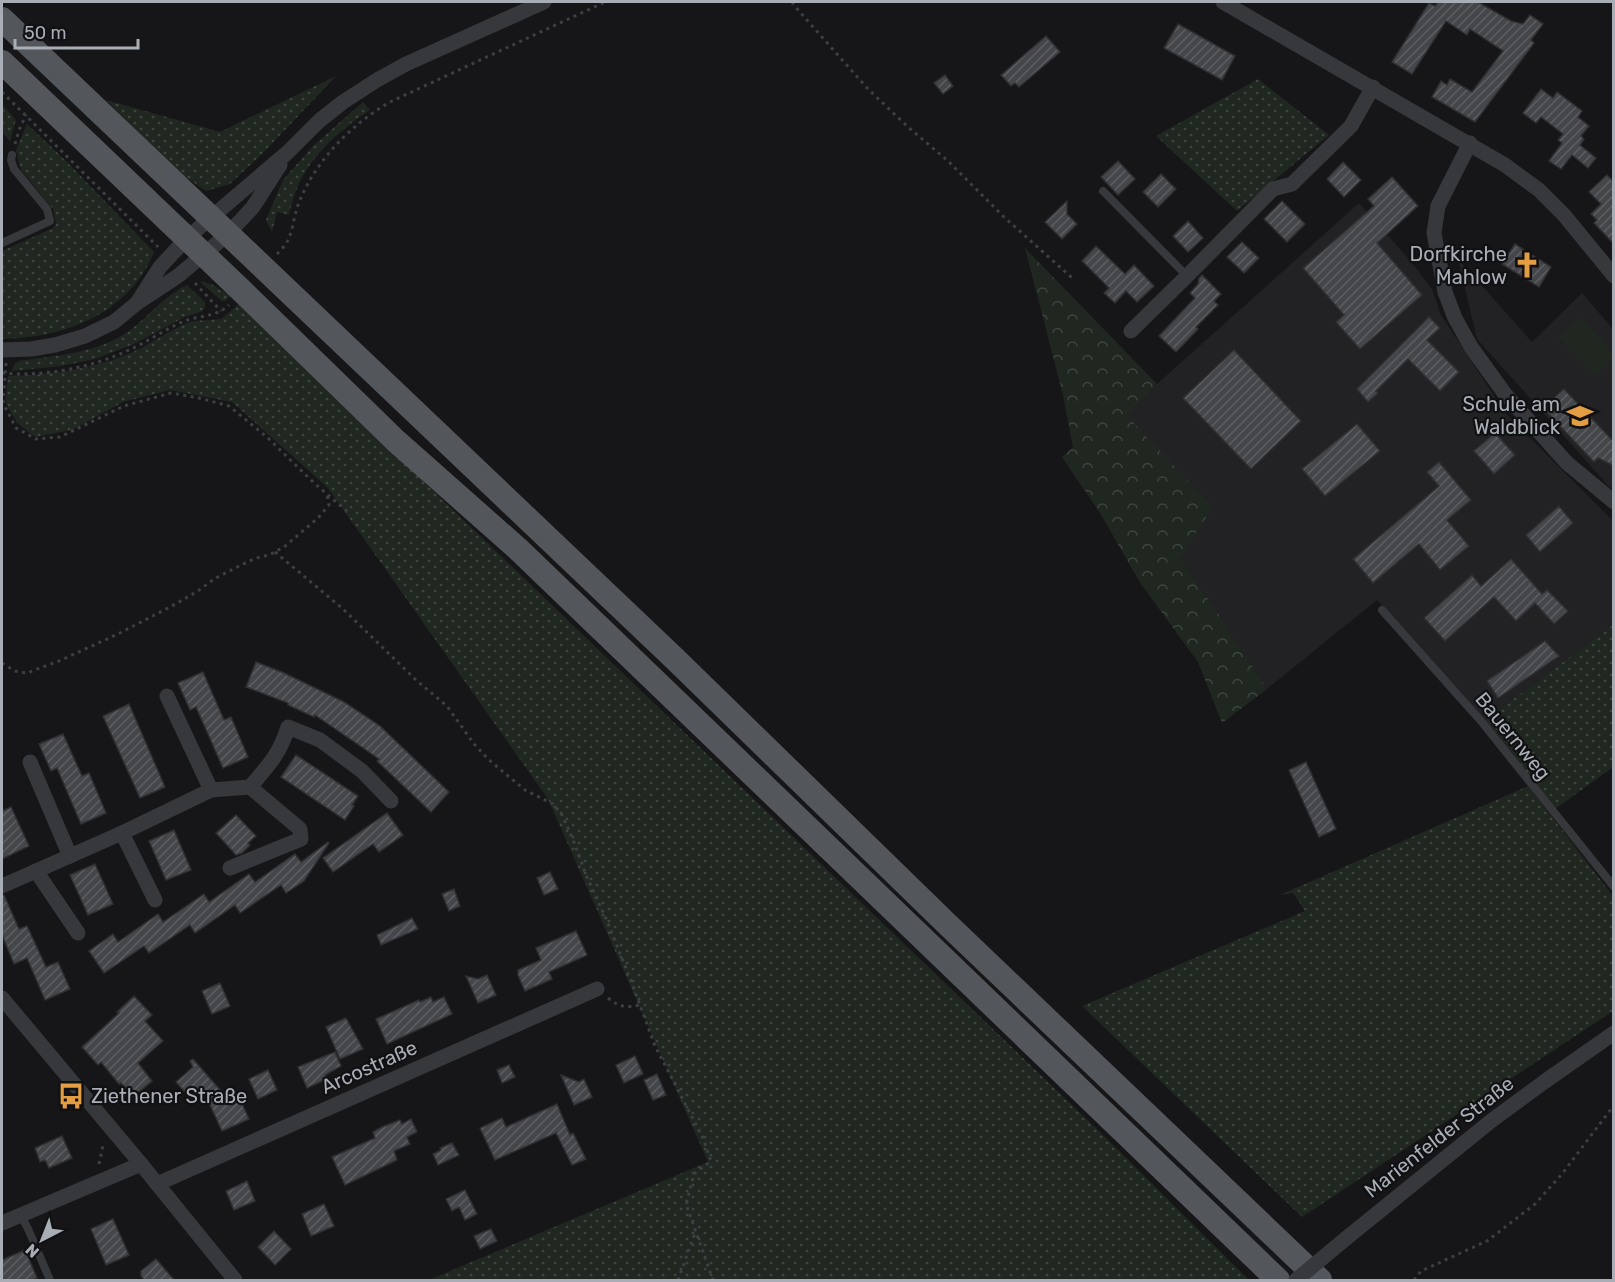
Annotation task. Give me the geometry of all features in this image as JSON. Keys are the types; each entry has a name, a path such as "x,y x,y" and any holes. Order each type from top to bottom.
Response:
{"main road":[{"path":"2,19 675,659 954,931 1320,1281"},
{"path":"2,62 396,441 526,557 1278,1281"}],"street":[{"path":"137,303 160,267 187,238 288,152 319,121 377,80 406,64 544,2"},
{"path":"1223,2 1505,165 1539,190 1564,214 1614,276"},
{"path":"1131,331 1274,189 1292,184 1351,126 1373,87"},
{"path":"1470,143 1438,206 1434,233 1445,292 1455,318 1471,347 1505,394 1567,463 1614,502"},
{"path":"2,350 55,345 85,336 114,322 137,303 171,282 228,234 254,207 288,152"},
{"path":"167,696 211,790"},
{"path":"250,787 274,759 283,743 288,726 320,740 362,771 391,801"},
{"path":"30,762 70,856"},
{"path":"2,886 122,833 211,790 250,787 300,829 301,839 230,868"},
{"path":"122,833 155,900"},
{"path":"36,871 78,933"},
{"name":"Arcostraße","path":"157,1184 597,989"},
{"path":"2,998 235,1281"},
{"name":"Marienfelder Straße","path":"1296,1281 1491,1121 1614,1033"},
{"path":"2,1223 141,1164"}],"lane":[{"path":"2,243 50,221 47,209 14,169 12,155"},
{"path":"1103,191 1187,276"},
{"name":"Bauernweg","path":"1382,609 1480,721 1614,887"},
{"path":"21,1215 50,1281"}],"path":[{"path":"265,268 288,242 296,209 314,172 345,136 377,110 605,2"},
{"path":"792,2 868,89 1072,278"},
{"path":"2,92 156,245"},
{"path":"12,155 26,115"},
{"path":"194,283 222,311"},
{"path":"2,373 45,372 91,363 126,352 184,321 222,311 243,292"},
{"path":"5,378 2,405 16,428 36,439 60,437 124,406 171,393 229,406 268,438 348,512"},
{"path":"2,663 15,671 27,673 59,661 172,606 239,566 275,552 318,518 329,505 329,496 326,491"},
{"path":"275,552 342,608 416,680 447,706 474,744 489,760 525,790 549,801 567,823 655,1047 703,1138 711,1161 694,1174 686,1204 713,1281"},
{"path":"597,989 614,1002 627,1008 640,1005"},
{"path":"1414,1281 1421,1271 1487,1241 1535,1204 1562,1174 1614,1105"},
{"path":"99,1164 104,1146"},
{"path":"678,1281 696,1231"}],"shaded area":[{"path":"1359,203 1432,289 1441,315 1506,414 1613,521 1613,625 1485,720 1377,600 1267,689 1180,558 1126,416 1157,384"},
{"name":"Schule am Waldblick","path":"1458,259 1532,342 1582,293 1613,329 1613,491 1477,339"}],"green space":[{"path":"336,76 263,153 230,184 206,191 177,171 106,100 220,132"},
{"path":"1258,79 1329,135 1237,211 1156,136"},
{"path":"363,102 370,110 341,131 316,157 298,185 289,215 277,212 272,232 266,220 283,180 313,146"},
{"path":"2,104 16,120 10,141 2,132"},
{"path":"27,124 154,252 143,273 128,292 111,307 92,318 48,334 2,339 2,251 53,228 56,224 53,209 21,170 16,150"},
{"path":"1025,248 1157,384 1127,416 1213,507 1180,558 1267,689 1222,723 1198,662 1141,584 1100,513 1062,457 1073,447 1063,395"},
{"path":"200,282 231,296 222,301"},
{"path":"187,285 205,302 203,311 185,317 134,344 95,359 61,366 12,371 14,365 19,361 90,349 116,339 129,331 171,294"},
{"path":"239,304 1101,1133 1249,1280 429,1280 708,1162 548,799 328,488 232,402 170,390 123,402 72,430 35,437 17,423 5,402 8,376 68,371 112,360 141,348 184,324 221,319"},
{"path":"1580,317 1613,353 1613,359 1595,376 1558,337"},
{"path":"1613,625 1613,767 1555,809 1485,720"},
{"path":"1528,786 1613,896 1613,1011 1302,1217 1082,1006 1305,911 1293,893 1280,895"}],"building":[{"path":"1438,2 1478,2 1511,21 1523,24 1530,15 1543,24 1531,40 1534,43 1475,122 1432,97 1441,81 1447,85 1450,79 1472,92 1503,51 1470,29 1467,35 1446,21 1412,74 1392,62 1429,3 1435,6"},
{"path":"1178,24 1235,56 1222,80 1164,48"},
{"path":"1046,36 1060,52 1019,87 1015,83 1011,86 1001,75"},
{"path":"945,75 953,86 943,94 934,83"},
{"path":"1541,89 1553,98 1557,92 1582,111 1578,117 1589,126 1581,136 1584,139 1580,145 1596,158 1588,168 1572,155 1561,169 1549,161 1562,143 1558,140 1563,134 1541,117 1536,123 1523,113"},
{"path":"1118,161 1135,179 1118,195 1101,177"},
{"path":"1343,162 1361,180 1344,197 1327,179"},
{"path":"1161,174 1176,189 1158,207 1143,192"},
{"path":"1607,175 1614,182 1614,244 1594,223 1597,220 1591,214 1601,204 1589,192"},
{"path":"1392,177 1418,206 1377,243 1422,295 1360,349 1336,322 1344,315 1303,268 1374,206 1368,199"},
{"path":"1067,201 1067,214 1077,224 1062,239 1045,222"},
{"path":"1282,201 1305,224 1287,242 1264,219"},
{"path":"1188,221 1203,238 1188,252 1173,236"},
{"path":"1242,242 1259,258 1244,273 1227,257"},
{"name":"Dorfkirche Mahlow","path":"1515,244 1551,267 1539,287 1502,264"},
{"path":"1096,246 1125,274 1134,265 1154,286 1137,302 1126,291 1115,303 1104,293 1109,288 1082,261"},
{"path":"1202,275 1221,294 1214,301 1218,305 1176,352 1159,336 1195,298 1190,293"},
{"path":"1429,317 1440,328 1427,340 1459,372 1440,391 1408,359 1368,402 1357,389"},
{"path":"1234,350 1301,421 1251,469 1183,398"},
{"path":"1564,389 1614,442 1614,466 1598,458 1594,462 1543,408"},
{"path":"1357,424 1380,451 1325,496 1302,469"},
{"path":"1495,433 1515,455 1494,474 1474,451"},
{"path":"1439,462 1471,500 1447,520 1469,546 1440,570 1419,544 1373,583 1353,559 1439,486 1427,472"},
{"path":"1559,506 1573,523 1540,552 1526,535"},
{"path":"1511,559 1542,594 1547,590 1568,611 1554,624 1535,603 1516,621 1494,597 1445,641 1424,618 1472,575 1481,586"},
{"path":"1545,641 1559,656 1498,698 1487,681"},
{"path":"256,662 344,702 380,726 449,792 431,812 377,761 379,759 315,715 314,717 288,703 246,687"},
{"path":"203,672 224,720 231,717 248,757 223,768 196,707 190,710 178,683"},
{"path":"129,704 165,787 140,798 103,716"},
{"path":"63,734 82,776 89,773 106,813 81,824 57,768 51,771 39,744"},
{"path":"296,755 358,796 345,820 281,777"},
{"path":"1306,762 1336,829 1319,837 1289,770"},
{"path":"11,807 29,846 2,859 2,811"},
{"path":"387,813 403,835 379,852 373,844 333,872 323,858"},
{"path":"236,815 256,836 242,853 236,855 216,833"},
{"path":"174,830 191,870 166,880 149,841"},
{"path":"328,842 304,881 286,893 281,885 240,913 235,905 195,933 190,925 149,953 144,946 104,973 89,951 113,934 118,942 158,914 163,922 204,894 209,902 249,874 255,882 295,854 301,862"},
{"path":"95,864 113,904 88,915 70,875"},
{"path":"550,872 558,889 544,895 537,878"},
{"path":"454,889 460,906 449,911 442,894"},
{"path":"4,895 19,929 27,926 46,967 58,962 70,989 45,1000 27,958 14,964 2,935 2,896"},
{"path":"412,918 418,929 381,945 377,935"},
{"path":"576,931 587,955 549,972 552,979 525,991 518,970 541,960 536,948"},
{"path":"487,975 496,995 478,1003 466,976 478,979"},
{"path":"220,983 230,1006 212,1014 202,991"},
{"path":"134,996 152,1015 145,1021 163,1041 138,1063 152,1081 133,1097 101,1062 98,1065 82,1047"},
{"path":"431,997 433,1002 444,997 452,1014 387,1044 376,1019"},
{"path":"346,1018 363,1049 340,1059 326,1027"},
{"path":"335,1052 341,1066 325,1075 327,1079 307,1088 298,1067"},
{"path":"635,1056 643,1074 624,1083 616,1065"},
{"path":"193,1059 228,1099 238,1095 249,1119 222,1131 204,1092 193,1101 176,1082 193,1067 190,1061"},
{"path":"509,1065 515,1077 502,1083 497,1070"},
{"path":"268,1070 277,1090 258,1099 249,1079"},
{"path":"657,1074 666,1095 653,1100 644,1080"},
{"path":"561,1075 579,1082 584,1079 592,1097 574,1105"},
{"path":"557,1104 570,1135 573,1133 586,1159 572,1165 556,1133 495,1160 480,1128 502,1118 506,1127"},
{"path":"411,1119 417,1132 407,1137 410,1144 394,1151 397,1160 345,1185 332,1157 375,1138 373,1132 382,1127 400,1120 402,1124"},
{"path":"62,1136 72,1158 49,1168 45,1160 40,1162 35,1148"},
{"path":"452,1143 459,1155 438,1165 433,1154"},
{"path":"247,1181 255,1201 234,1210 226,1191"},
{"path":"465,1190 477,1214 465,1220 459,1207 452,1211 446,1199"},
{"path":"324,1204 334,1226 311,1236 302,1214"},
{"path":"113,1219 129,1255 106,1265 91,1229"},
{"path":"491,1229 497,1241 480,1249 474,1236"},
{"path":"274,1231 291,1249 275,1265 258,1247"},
{"path":"25,1250 37,1278 30,1281 2,1281 2,1260"},
{"path":"156,1259 175,1281 145,1281 141,1276 141,1271"}],"place":[{"name":"Dorfkirche Mahlow","path":"1527,265"},
{"name":"Schule am Waldblick","path":"1580,416"},
{"name":"Ziethener Straße","path":"71,1096"}]}
